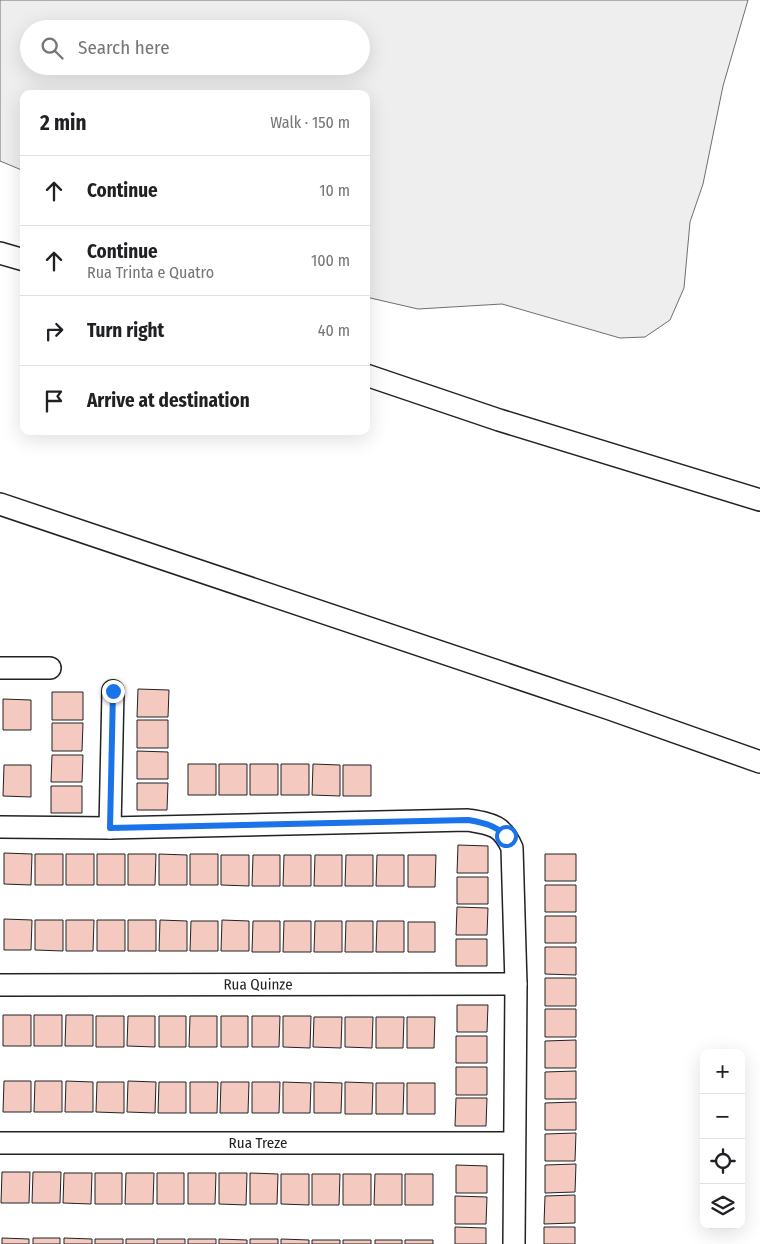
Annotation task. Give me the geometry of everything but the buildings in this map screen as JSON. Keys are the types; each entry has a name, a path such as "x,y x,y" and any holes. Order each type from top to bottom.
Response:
{"street":[{"path":"0,253 20,259"},
{"path":"370,376 499,420 760,500"},
{"path":"0,504 462,659 760,762"},
{"path":"0,668 50,668"},
{"path":"110,828 113,691"},
{"path":"0,827 110,828 468,820 487,823 498,828 506,836 512,848 516,984 514,1244"},
{"name":"Rua Quinze","path":"0,985 516,984"},
{"name":"Rua Treze","path":"0,1143 514,1143"}],"shaded area":[{"path":"0,0 748,0 723,86 703,184 690,222 684,288 670,320 645,337 620,338 502,304 418,309 370,298 370,90 20,90 20,169 0,161"}],"route":[{"path":"113,691 110,828 468,820 487,823 498,828 506,836"}]}
